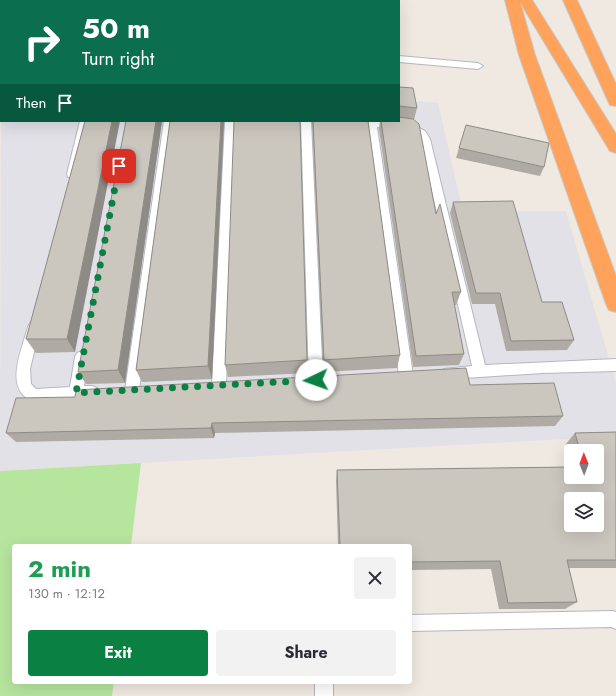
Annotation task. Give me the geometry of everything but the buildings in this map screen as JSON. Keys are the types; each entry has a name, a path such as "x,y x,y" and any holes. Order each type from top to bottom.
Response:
{"highway":[{"path":"512,0 527,55 616,304"},
{"path":"525,0 616,147"},
{"path":"570,0 616,101"}],"lane":[{"path":"400,59 478,66"},
{"path":"69,183 85,122"},
{"path":"132,390 169,122"},
{"path":"219,386 230,122"},
{"path":"306,122 316,380"},
{"path":"354,122 414,128 421,133 425,139 480,371"},
{"path":"372,124 413,375 391,376"},
{"path":"37,315 23,369 24,386 33,395 104,391"},
{"path":"76,393 84,346"},
{"path":"439,374 543,367 616,365"},
{"path":"301,381 331,380"},
{"path":"205,387 234,385"},
{"path":"118,391 147,390"},
{"path":"412,623 613,619 616,621"},
{"path":"324,684 324,696"}],"shaded area":[{"path":"400,100 438,103 463,212 566,211 616,383 616,436 0,471 1,122 400,122"}],"green space":[{"path":"141,463 131,544 12,544 12,684 114,684 112,696 0,696 0,471"}],"route":[{"path":"119,166 76,393 316,380"}]}
